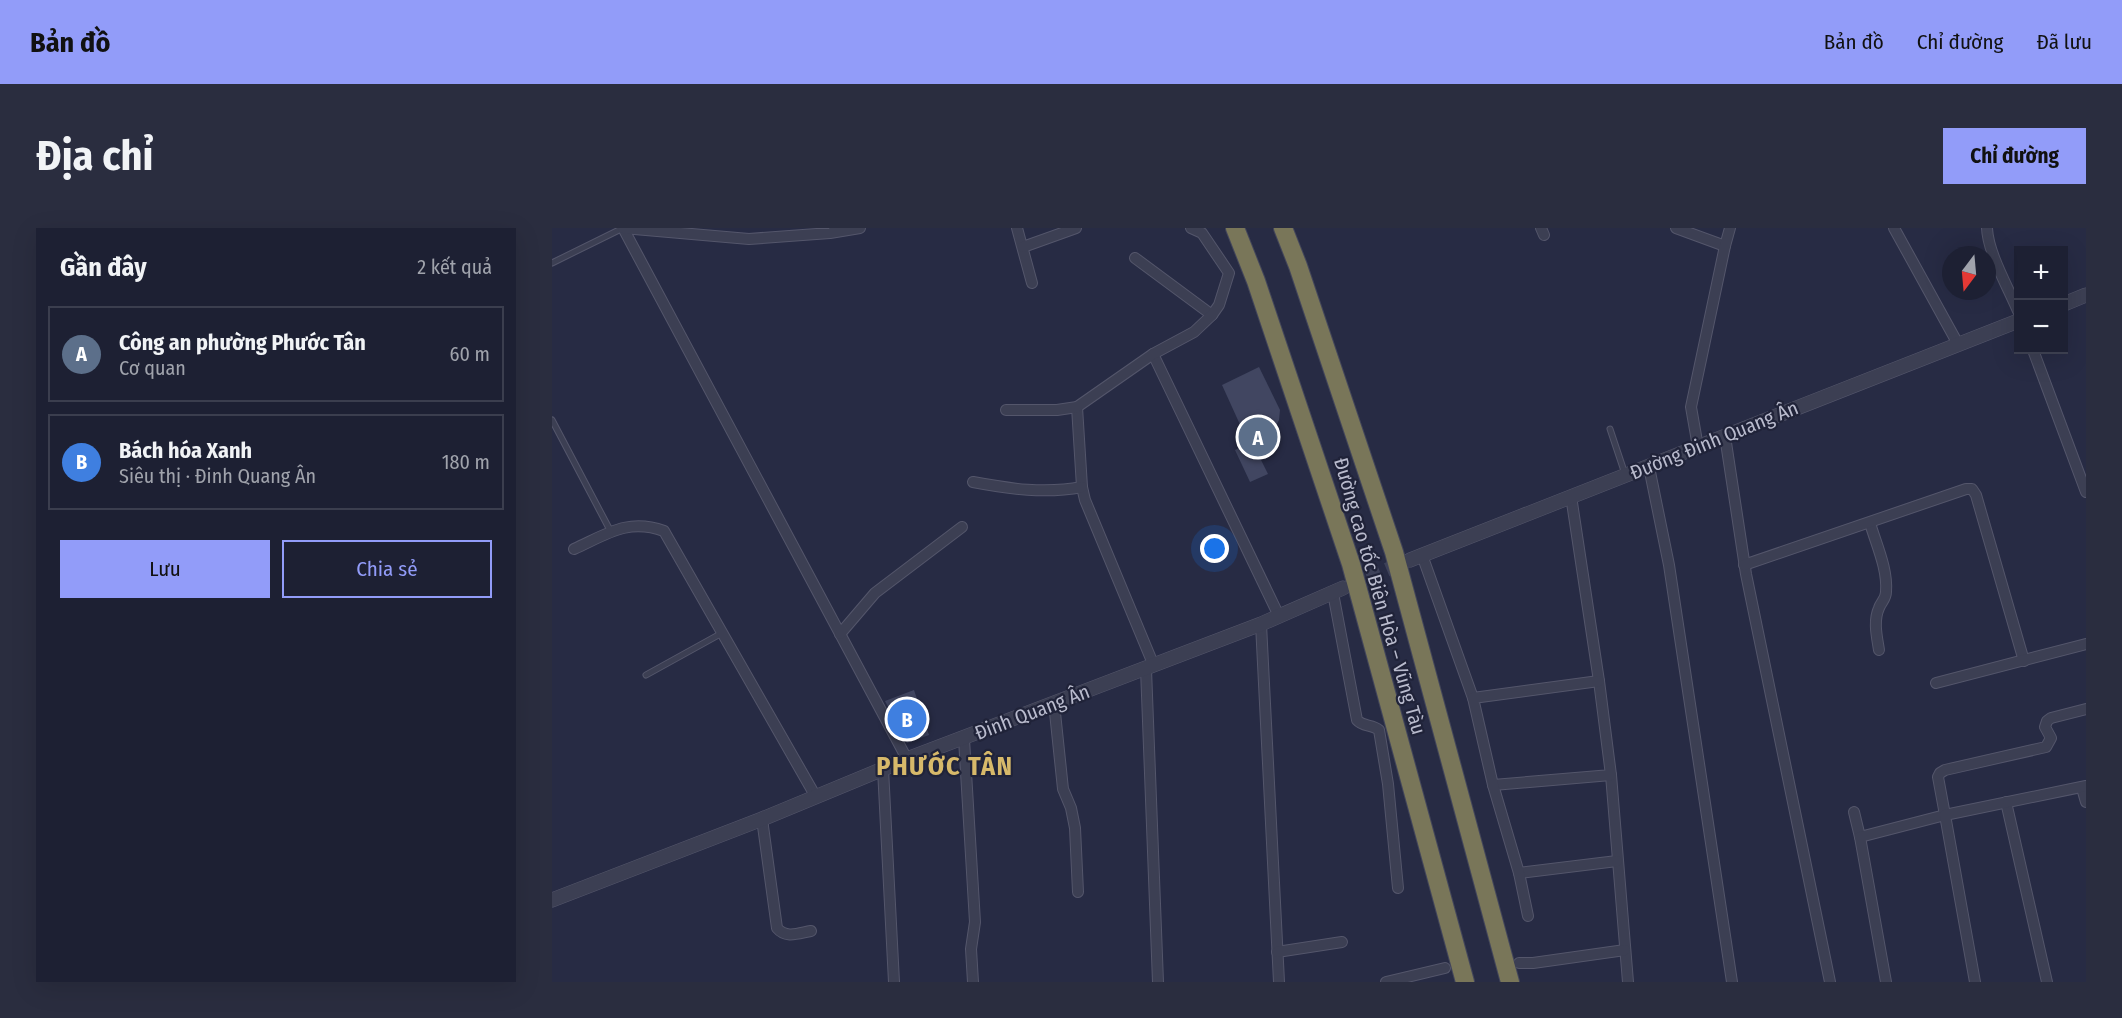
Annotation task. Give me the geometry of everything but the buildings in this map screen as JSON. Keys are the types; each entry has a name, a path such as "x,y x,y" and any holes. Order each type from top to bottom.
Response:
{"highway":[{"name":"Đường cao tốc Biên Hòa – Vũng Tàu","path":"1235,228 1256,281 1351,564 1465,982"},
{"name":"Đường cao tốc Biên Hòa – Vũng Tàu","path":"1282,228 1298,266 1394,552 1510,982"}],"street":[{"path":"623,228 749,239 830,233 860,228"},
{"path":"623,228 907,759"},
{"path":"1017,228 1032,283"},
{"path":"1023,247 1076,228"},
{"path":"1006,410 1057,410 1077,407 1153,354 1194,332 1212,315 1219,305 1229,273 1202,233 1191,228"},
{"path":"1676,228 1725,246"},
{"path":"1698,447 1691,407 1730,228"},
{"path":"1894,228 1958,344"},
{"path":"1987,228 1987,236 1993,253 2014,300"},
{"path":"1135,258 1212,315"},
{"path":"2068,302 2086,295"},
{"name":"Đường Đinh Quang Ân","path":"1416,557 2014,323"},
{"path":"1153,354 1278,616"},
{"path":"2034,354 2086,492"},
{"path":"1077,407 1082,487 1092,521 1150,667 1158,982"},
{"path":"1725,436 1744,565 1830,982"},
{"path":"1649,467 1669,565 1732,982"},
{"path":"973,482 1039,491 1082,487"},
{"path":"1744,565 1966,489 1972,489 1976,495 2024,661"},
{"path":"1571,496 1611,775 1628,982"},
{"path":"1870,523 1887,589 1877,615 1879,650"},
{"path":"574,549 627,527 648,525 664,531 816,797"},
{"path":"840,634 875,593 962,527"},
{"path":"1416,557 1473,698 1493,785 1519,873 1528,916"},
{"path":"1338,590 1357,720 1360,724 1371,725 1379,730 1388,784 1398,888"},
{"name":"Đinh Quang Ân","path":"552,900 762,819 907,759 1261,624 1338,590"},
{"path":"1261,624 1280,982"},
{"path":"1936,682 2086,644"},
{"path":"1473,698 1599,681"},
{"path":"1054,703 1064,789 1075,828 1078,892"},
{"path":"1975,982 1938,777 1945,770 2046,747 2051,738 2046,727 2051,718 2086,709"},
{"path":"964,739 975,922 971,950 973,982"},
{"path":"883,769 894,982"},
{"path":"1493,785 1611,775"},
{"path":"1860,837 1945,815 2084,787 2086,802"},
{"path":"2006,802 2047,982"},
{"path":"1854,812 1886,982"},
{"path":"762,819 777,928 781,933 788,935 811,931"},
{"path":"1519,873 1617,861"},
{"path":"1277,952 1342,942"},
{"path":"1519,963 1625,950"},
{"path":"1386,982 1445,968"}],"lane":[{"path":"552,263 623,228"},
{"path":"552,420 611,532"},
{"path":"1610,429 1626,476"},
{"path":"646,675 722,633"}],"tunnel":[{"path":"1348,586 1405,562"}],"place":[{"name":"Công an phường Phước Tân","path":"1258,437"},
{"name":"Bách hóa Xanh","path":"907,719"}],"district":[{"name":"PHƯỚC TÂN","path":"945,766"}]}
